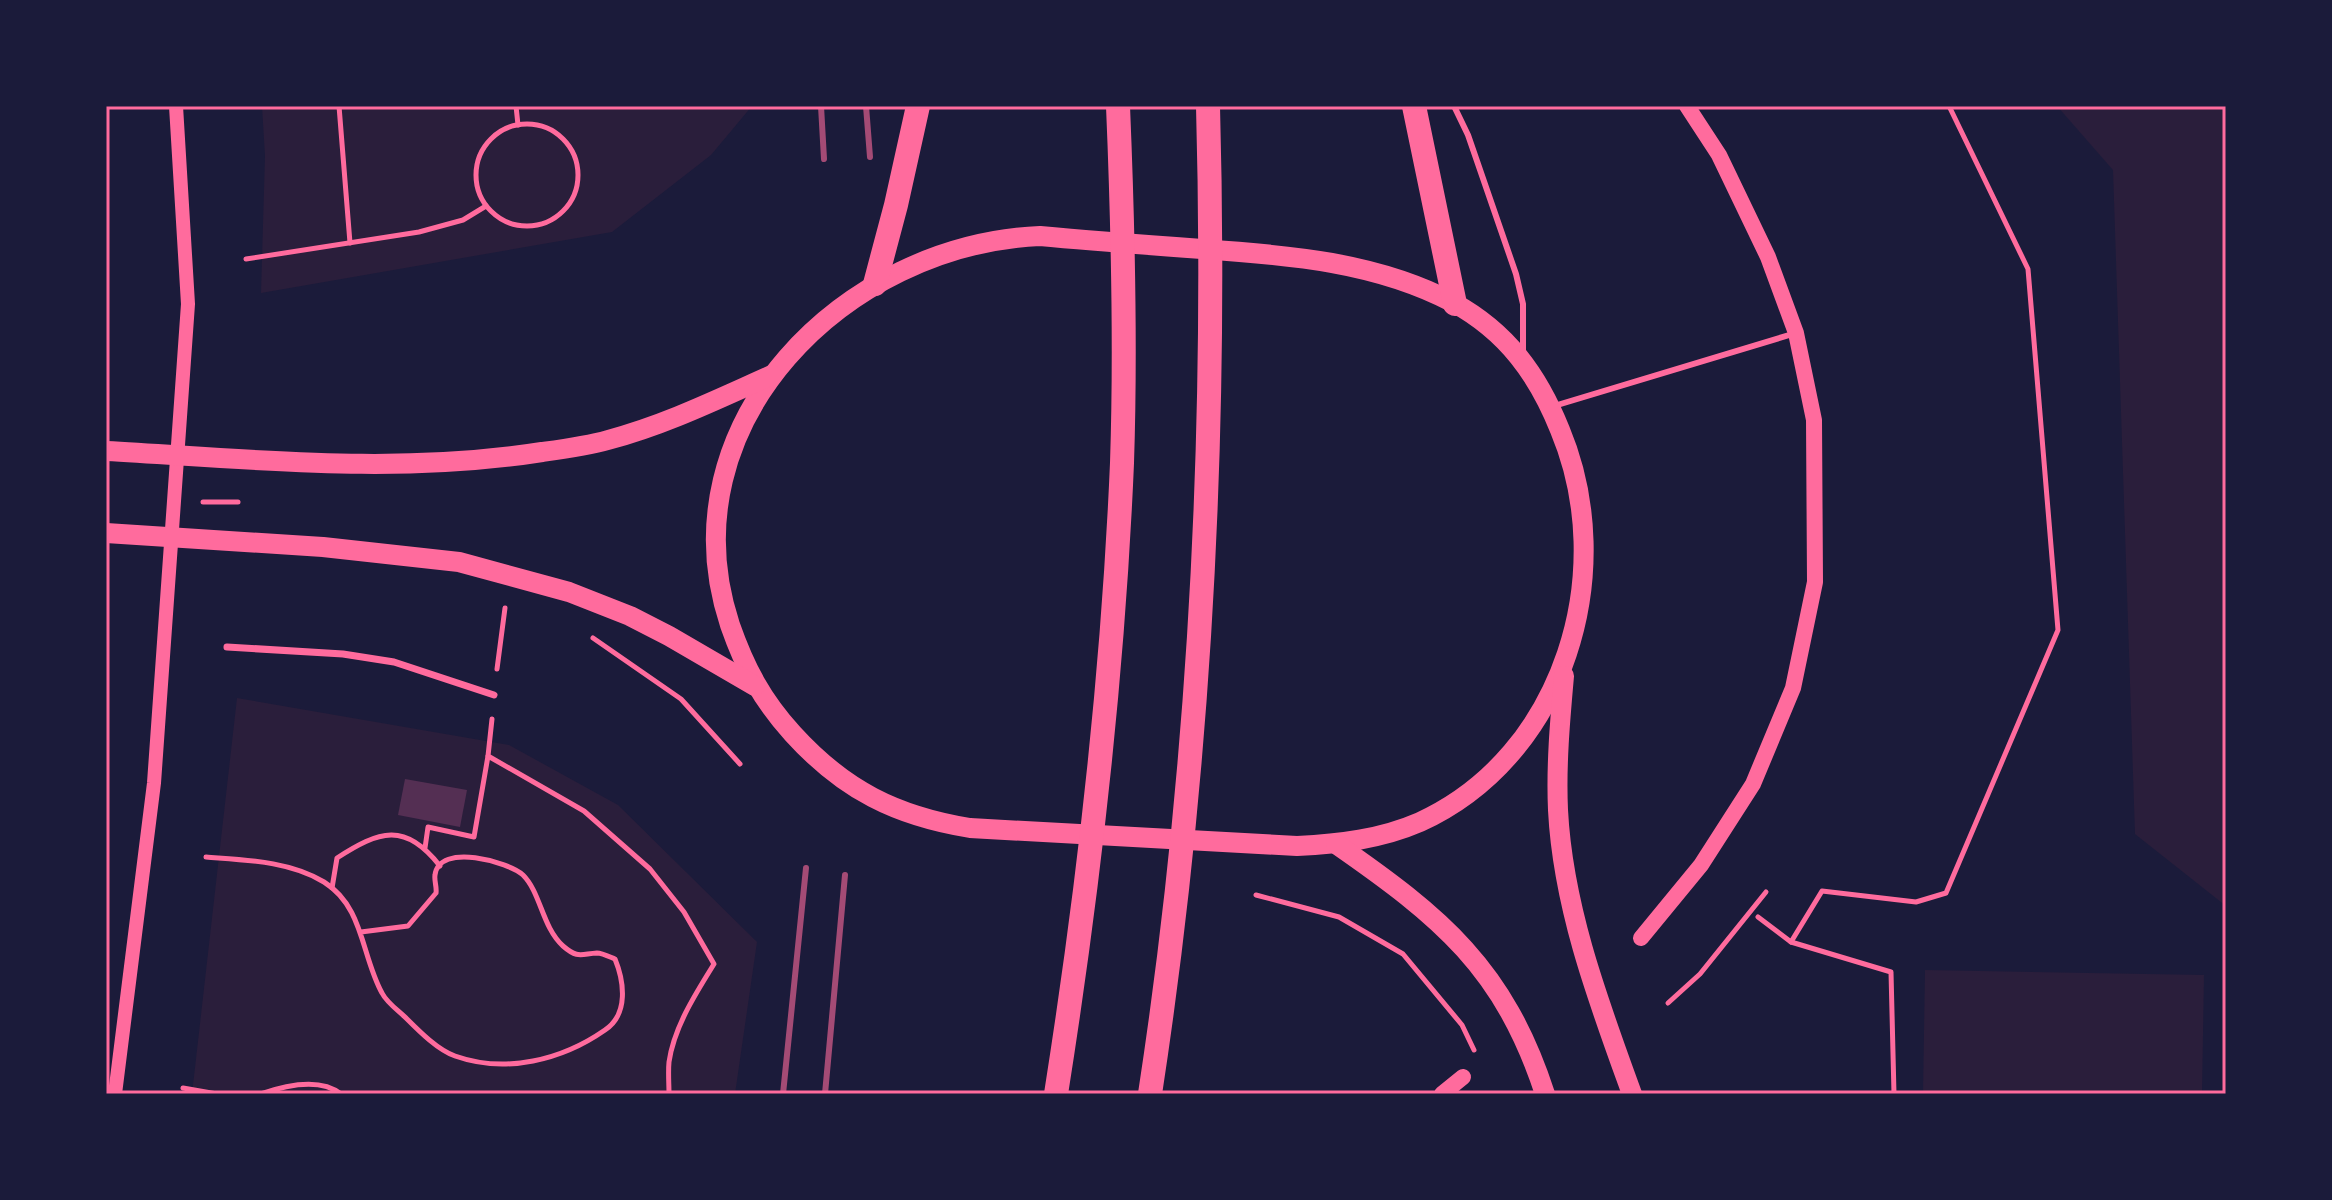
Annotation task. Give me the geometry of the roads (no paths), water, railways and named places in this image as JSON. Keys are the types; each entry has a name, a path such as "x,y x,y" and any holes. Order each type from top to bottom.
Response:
{"highway":[{"path":"875,284 918,106"},
{"path":"1056,1094 1094,827 1122,462 1123,321 1118,106"},
{"path":"1150,1094 1167,983 1196,698 1202,605 1209,462 1211,325 1208,106"},
{"path":"1414,106 1455,304"}],"main road":[{"path":"1641,938 1701,865 1753,784 1793,688 1815,582 1814,420 1796,333 1762,244 1719,155 1687,106"},
{"path":"1565,664 1549,697 1523,737 1494,770 1459,798 1421,821 1377,837 1297,846 970,828 933,822 869,797 836,775 781,721 755,686 723,603 717,568 716,533 727,468 744,420 772,375 805,337 875,284 959,247 1003,238 1040,236 1285,255 1345,265 1387,277 1455,304 1493,331 1523,359 1551,407 1572,457 1583,510 1584,561 1579,613 1565,664 1558,746 1558,812 1581,943 1632,1094"},
{"path":"106,451 328,464 431,465 478,461 595,443 647,429 772,375"},
{"path":"106,533 323,547 459,562 569,592 630,616 755,686"},
{"path":"1336,844 1404,891 1452,934 1483,969 1511,1011 1545,1094"},
{"path":"1442,1094 1463,1077"}],"street":[{"path":"115,1094 154,783 188,304 176,106"},
{"path":"227,647 343,654 394,662 494,695"}],"lane":[{"path":"1454,106 1468,135 1516,274 1523,304 1523,359"},
{"path":"1551,407 1796,333"}],"railway":[{"path":"821,106 824,159"},
{"path":"866,106 870,157"},
{"path":"783,1094 806,868"},
{"path":"825,1094 845,875"}]}
